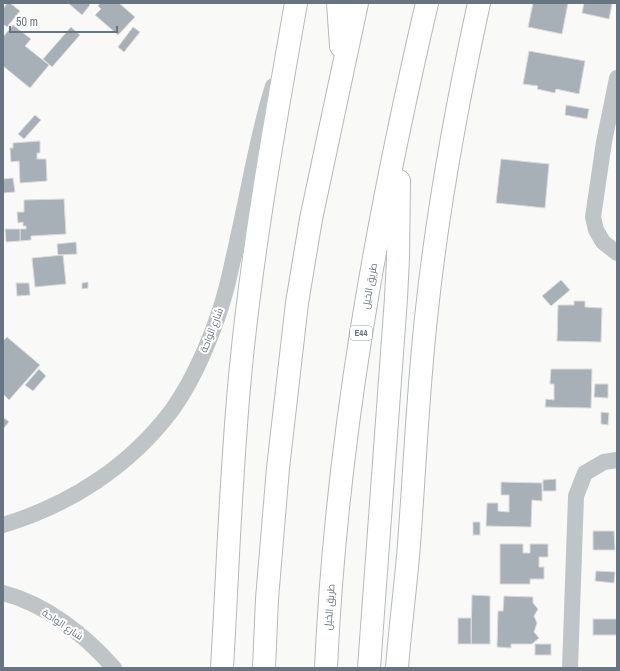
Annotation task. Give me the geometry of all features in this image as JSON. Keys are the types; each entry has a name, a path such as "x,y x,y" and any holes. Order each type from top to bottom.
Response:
{"highway":[{"path":"222,665 235,436 241,366 258,226 296,3"},
{"path":"338,3 339,34 344,70"},
{"path":"264,668 267,599 277,475 297,303 311,219 344,70 357,3"},
{"name":"طريق الخيل","path":"326,668 332,567 346,431 368,291 397,138 427,3"},
{"path":"397,668 409,544 420,377 435,243 445,172 479,3"},
{"path":"370,668 398,258 399,178 397,138"},
{"path":"400,630 404,668"}],"street":[{"name":"شارع الواحة","path":"3,525 42,512 64,502 105,476 158,428 173,409 204,350 220,308 232,265 263,119 289,44"},
{"path":"617,78 604,142 593,217 596,230 603,242 617,253"},
{"path":"570,668 576,496 585,473 604,462 617,460"},
{"name":"شارع الواحة","path":"3,593 14,596 52,614 85,639 114,668"}],"building":[{"path":"7,3 10,3 20,11 7,27 3,24 3,9"},
{"path":"68,3 88,3 90,5 82,15"},
{"path":"100,3 119,3 135,17 118,35 95,15 101,9 98,6"},
{"path":"533,3 568,3 562,34 528,27"},
{"path":"584,3 612,4 609,19 582,13"},
{"path":"13,25 31,39 25,46 49,65 30,88 3,66 3,37"},
{"path":"71,27 80,35 52,67 43,59"},
{"path":"133,27 140,32 124,52 118,47"},
{"path":"529,51 585,61 579,94 556,89 555,93 537,89 538,86 523,84"},
{"path":"566,105 589,109 587,119 565,115"},
{"path":"35,115 41,120 24,139 18,134"},
{"path":"40,141 40,153 37,153 37,159 46,159 47,181 20,183 19,161 11,162 10,148 13,148 13,143"},
{"path":"501,159 549,164 545,208 496,203"},
{"path":"13,178 15,192 3,193 3,179"},
{"path":"64,199 66,234 31,236 31,240 20,241 20,229 26,229 26,226 23,226 23,222 18,223 17,212 24,212 24,200"},
{"path":"5,229 20,229 20,241 6,242"},
{"path":"76,242 77,254 58,255 57,244"},
{"path":"63,255 66,284 35,287 32,258"},
{"path":"561,280 570,290 551,306 542,296"},
{"path":"88,282 88,288 82,289 82,283"},
{"path":"16,283 29,283 30,295 17,296"},
{"path":"574,301 585,301 585,307 602,308 601,342 557,341 558,305 574,305"},
{"path":"7,337 40,365 9,400 3,394 3,341"},
{"path":"39,369 46,376 33,391 25,385"},
{"path":"551,369 592,369 591,408 545,407 546,399 554,400 554,384 550,384"},
{"path":"595,384 608,384 608,398 594,397"},
{"path":"601,412 609,413 608,425 601,424"},
{"path":"3,417 9,422 3,429"},
{"path":"556,479 556,491 543,491 543,480"},
{"path":"501,482 542,483 542,501 532,500 531,527 486,526 487,503 498,503 498,511 509,512 509,495 501,495"},
{"path":"473,522 480,522 480,535 473,535"},
{"path":"593,531 614,531 615,550 593,550"},
{"path":"500,544 523,544 523,553 530,553 530,544 548,544 548,557 539,557 539,567 544,567 544,579 530,579 530,584 500,584"},
{"path":"596,571 615,572 614,583 595,581"},
{"path":"472,595 490,596 490,644 471,644"},
{"path":"504,596 533,597 533,603 538,609 534,616 537,623 534,632 539,638 532,644 511,644 511,648 497,647 498,611 503,611"},
{"path":"458,618 471,618 471,644 458,644"},
{"path":"593,619 617,619 617,635 593,635"},
{"path":"535,644 551,644 551,655 535,655"}]}
